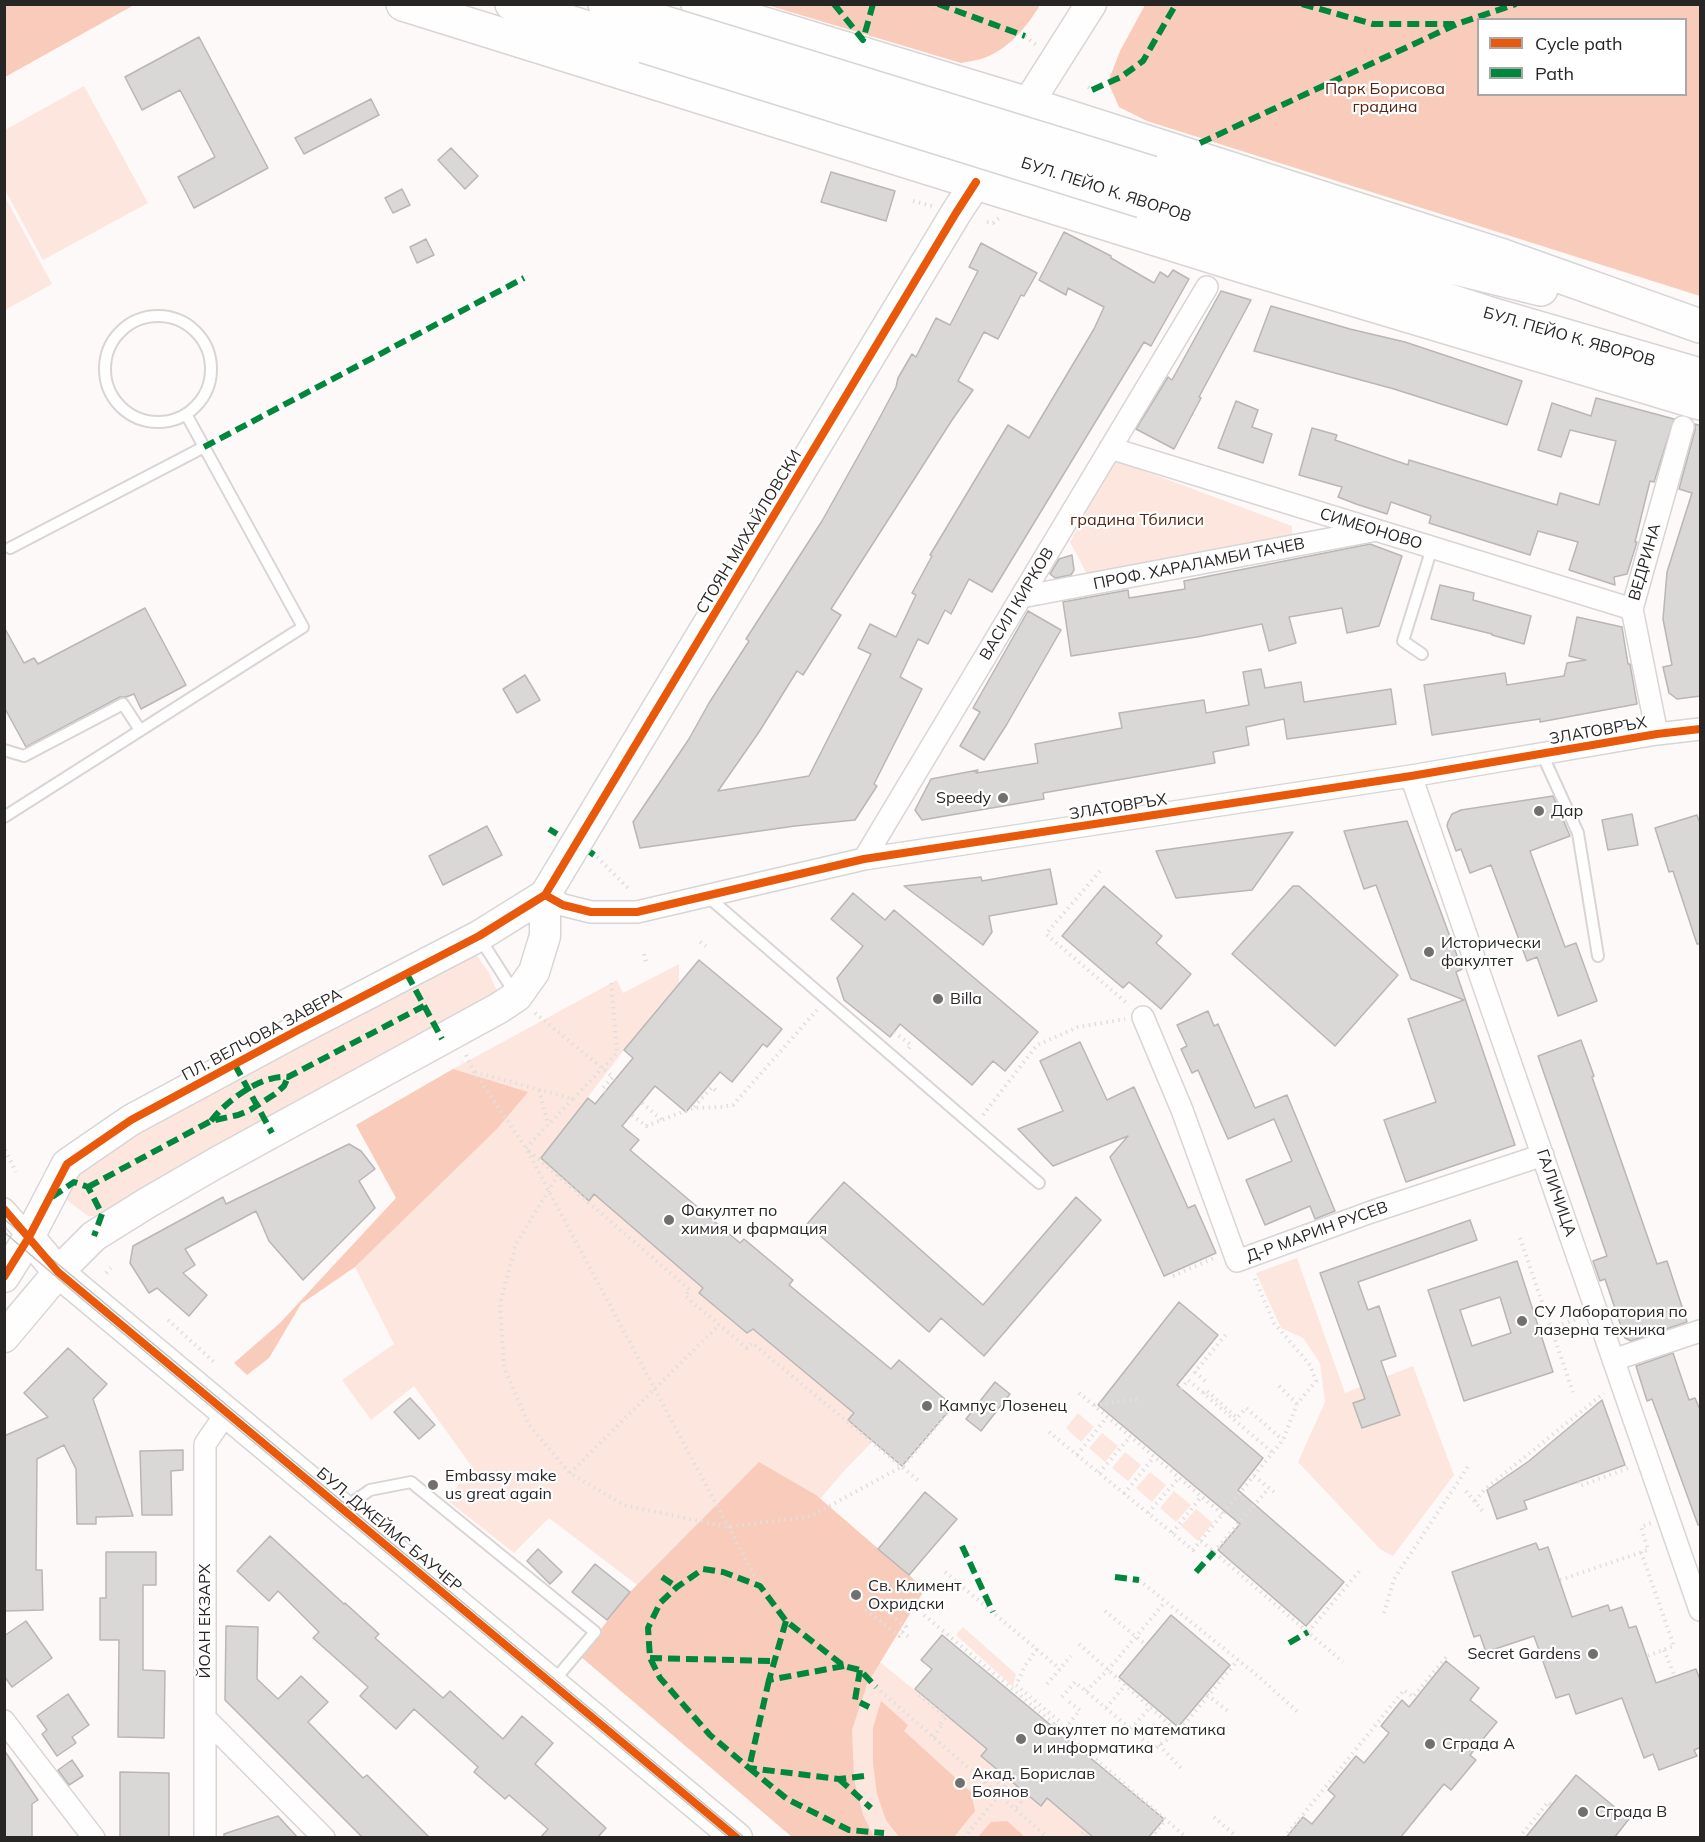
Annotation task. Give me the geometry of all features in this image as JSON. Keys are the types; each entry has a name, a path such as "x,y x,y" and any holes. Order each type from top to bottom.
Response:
{"main road":[{"path":"403,4 1269,274 1692,415"},
{"name":"БУЛ. ПЕЙО К. ЯВОРОВ","path":"512,4 648,32 1147,187 1407,256 1701,327"},
{"name":"БУЛ. ПЕЙО К. ЯВОРОВ","path":"605,4 648,32"},
{"path":"698,4 1028,104 1503,256 1701,327"},
{"name":"БУЛ. ПЕЙО К. ЯВОРОВ","path":"1147,187 1488,313 1701,375"}],"street":[{"name":"СТОЯН МИХАЙЛОВСКИ","path":"545,895 956,213 1091,4"},
{"name":"ВАСИЛ КИРКОВ","path":"864,859 1207,287"},
{"name":"ВЕДРИНА","path":"1657,734 1632,609 1692,415"},
{"name":"СИМЕОНОВО","path":"1110,448 1632,609"},
{"name":"ПРОФ. ХАРАЛАМБИ ТАЧЕВ","path":"1021,597 1376,531"},
{"name":"ЗЛАТОВРЪХ","path":"545,895 563,905 591,912 637,912 864,859 1411,776 1657,734 1700,730"},
{"name":"ГАЛИЧИЦА","path":"1411,776 1701,1610"},
{"name":"ПЛ. ВЕЛЧОВА ЗАВЕРА","path":"4,1277 29,1237 67,1164 131,1120 479,936 545,895"},
{"path":"4,1337 58,1272 94,1236 147,1203 499,1008 527,1006 545,936 545,895"},
{"name":"Д-Р МАРИН РУСЕВ","path":"1143,1017 1182,1110 1237,1261 1371,1212 1543,1155"},
{"path":"4,1209 29,1237"},
{"name":"БУЛ. ДЖЕЙМС БАУЧЕР","path":"29,1237 58,1272 737,1838"},
{"path":"1617,1370 1701,1331"},
{"name":"ЙОАН ЕКЗАРХ","path":"205,1838 204,1444 227,1412"},
{"path":"205,1718 324,1838"},
{"path":"4,1720 94,1838"}],"lane":[{"path":"160,316 178,320 193,329 204,342 210,359 211,376 206,393 186,414 164,422 147,421 131,415 117,404 109,388 105,371 107,354 115,338 128,326 143,318 160,316"},
{"path":"4,817 303,627 186,414"},
{"path":"10,548 204,447"},
{"path":"1422,654 1403,641 1432,548"},
{"path":"4,750 24,756 123,704 140,730"},
{"path":"1542,754 1578,833 1598,956"},
{"path":"707,896 1039,1183"},
{"path":"479,936 527,1006"},
{"path":"343,1509 370,1490 411,1482 595,1632 552,1683"}],"path":[{"path":"913,201 936,207"},
{"path":"594,855 633,894"},
{"path":"1100,871 1046,934 1143,1017"},
{"path":"700,942 706,946"},
{"path":"644,954 646,962"},
{"path":"526,1148 617,1053 611,980"},
{"path":"632,1114 648,1128 693,1108 733,1105 827,999"},
{"path":"527,1006 614,1078 602,1089 605,1092"},
{"path":"974,1126 1036,1046 1078,1026 1143,1017"},
{"path":"466,1054 474,1072 526,1148 760,1586"},
{"path":"474,1072 573,1099"},
{"path":"693,1108 712,1087 716,1091"},
{"path":"539,1089 549,1125"},
{"path":"642,1103 662,1120"},
{"path":"526,1148 690,1290 685,1296 719,1325 747,1348 752,1342 919,1480"},
{"path":"5,1150 16,1172"},
{"path":"558,1175 516,1244 500,1304 504,1367 529,1425 570,1473 624,1505 728,1527 811,1516 903,1466 957,1401"},
{"path":"1520,1238 1573,1392"},
{"path":"1173,1276 1233,1249"},
{"path":"106,1273 111,1268"},
{"path":"1048,1432 1193,1550 1283,1440 1297,1404 1316,1382 1310,1365 1274,1323 1254,1277"},
{"path":"1540,1333 1586,1316"},
{"path":"168,1320 215,1363"},
{"path":"570,1473 719,1325"},
{"path":"1182,1389 1227,1332"},
{"path":"1475,1501 1484,1490 1617,1370"},
{"path":"1195,1372 1205,1381"},
{"path":"1188,1380 1273,1453"},
{"path":"1279,1386 1297,1404"},
{"path":"1203,1393 1206,1390 1237,1418 1246,1408 1283,1440"},
{"path":"1079,1393 1222,1515"},
{"path":"1094,1406 1137,1400"},
{"path":"1077,1455 1107,1417"},
{"path":"1099,1473 1130,1437"},
{"path":"1124,1494 1154,1457"},
{"path":"1578,1482 1580,1486 1648,1461"},
{"path":"1384,1612 1394,1579 1469,1465"},
{"path":"1254,1476 1274,1492"},
{"path":"1148,1513 1179,1478"},
{"path":"1214,1551 1269,1488"},
{"path":"1466,1491 1485,1514"},
{"path":"1172,1533 1201,1497"},
{"path":"1560,1580 1648,1550 1644,1536"},
{"path":"1201,1541 1343,1662"},
{"path":"1641,1552 1674,1646 1647,1656"},
{"path":"1308,1632 1361,1569"},
{"path":"945,1572 1060,1669"},
{"path":"1139,1580 1238,1660 1300,1714"},
{"path":"862,1599 869,1605"},
{"path":"872,1600 906,1627 899,1636 865,1609 869,1605 872,1600"},
{"path":"1086,1691 1108,1670 1166,1602"},
{"path":"1105,1611 1146,1645"},
{"path":"924,1615 1187,1838"},
{"path":"902,1632 910,1638"},
{"path":"1079,1644 1178,1732"},
{"path":"1036,1649 1024,1666 1016,1685 1059,1721 1055,1726"},
{"path":"1665,1650 1675,1677"},
{"path":"1047,1684 1071,1656"},
{"path":"1284,1838 1404,1690 1413,1697 1447,1656"},
{"path":"1062,1697 1076,1682 1154,1749 1178,1732 1238,1660"},
{"path":"1106,1708 1126,1684"},
{"path":"876,1687 1048,1838"},
{"path":"919,1695 946,1717 940,1724 942,1726"},
{"path":"1207,1695 1228,1711"},
{"path":"1069,1702 1080,1710 1068,1725 1075,1731 1070,1737"},
{"path":"1131,1729 1151,1706"},
{"path":"933,1737 948,1717"},
{"path":"1160,1745 1182,1769"},
{"path":"985,1782 990,1776 1021,1802 1015,1809"},
{"path":"964,1838 1010,1781"},
{"path":"1519,1838 1548,1802 1551,1805"},
{"path":"1214,1817 1238,1838"},
{"path":"1151,1838 1167,1819"},
{"path":"1080,1838 1085,1830"},
{"path":"1080,1838 1085,1834 1090,1838"}],"green space":[{"path":"5,4 134,4 134,5 5,77"},
{"path":"767,5 1040,5 1030,20 1005,47 986,57 961,63"},
{"name":"Парк Борисова градина","path":"1145,5 1700,5 1700,296 1147,121 1119,107 1108,82 1120,51"},
{"path":"84,86 148,203 43,260 5,190 5,130"},
{"path":"5,197 52,284 4,310"},
{"name":"градина Тбилиси","path":"1115,460 1292,526 1292,539 1089,578 1070,542"},
{"path":"475,953 489,973 497,991 495,996 295,1101 97,1216 88,1216 64,1198 82,1169 112,1144"},
{"path":"679,964 679,983 541,1158 589,1201 594,1194 703,1288 699,1293 747,1333 753,1329 854,1413 849,1421 873,1441 820,1499 925,1589 880,1662 987,1749 981,1756 1040,1806 1047,1798 1094,1837 792,1837 607,1620 637,1585 549,1518 514,1553 447,1500 472,1467 414,1386 371,1420 342,1380 394,1344 355,1267 496,1130 453,1069 617,980 623,993"},
{"path":"453,1069 528,1092 496,1130 355,1267 301,1304 269,1358 247,1375 234,1363 280,1323 396,1198 356,1125"},
{"path":"1297,1258 1345,1393 1413,1366 1454,1475 1393,1556 1380,1549 1298,1462 1325,1402 1320,1363 1303,1338 1281,1328 1256,1273"},
{"path":"1078,1413 1094,1427 1081,1442 1066,1428"},
{"path":"1102,1433 1118,1446 1105,1462 1089,1448"},
{"path":"1125,1452 1141,1465 1128,1481 1112,1468"},
{"path":"759,1462 816,1495 925,1589 867,1684 852,1730 854,1779 863,1815 874,1837 792,1837 580,1656 630,1592"},
{"path":"1150,1472 1166,1485 1152,1502 1136,1488"},
{"path":"1174,1491 1191,1505 1176,1522 1160,1508"},
{"path":"1196,1509 1213,1523 1198,1541 1181,1526"},
{"path":"963,1627 1016,1674 1013,1687 956,1635"},
{"path":"881,1701 908,1725 904,1731 971,1792 975,1811 954,1837 899,1837 886,1820 877,1794 873,1763 873,1728"},
{"path":"1007,1821 1025,1837 978,1837 991,1822"}],"building":[{"path":"199,37 268,168 194,208 178,177 215,157 180,90 142,110 125,77"},
{"path":"371,99 379,115 304,154 295,138"},
{"path":"451,148 478,176 465,189 438,160"},
{"path":"831,172 895,191 886,221 821,202"},
{"path":"402,189 410,205 393,213 385,198"},
{"path":"1064,232 1111,256 1154,283 1160,272 1168,277 1173,270 1189,279 1151,346 1144,342 992,592 969,579 951,614 945,610 928,644 918,639 900,677 922,689 874,784 877,786 855,820 640,848 633,822 689,739 749,641 746,639 822,521 912,354 916,357 936,318 950,325 978,271 969,267 981,243 1037,273 1024,296 1021,295 998,339 984,332 958,381 973,390 831,609 841,615 803,675 797,671 759,732 718,791 809,776 871,654 858,648 870,624 896,637 916,595 912,593 932,556 930,555 1008,425 1029,438 1094,329 1104,307 1068,288 1066,295 1039,280"},
{"path":"426,239 434,255 417,263 410,247"},
{"path":"1221,291 1251,300 1174,449 1136,429 1168,377 1172,380"},
{"path":"1271,306 1405,342 1522,381 1507,425 1394,389 1254,351"},
{"path":"1596,398 1674,419 1654,482 1650,481 1635,542 1637,542 1627,574 1614,577 1615,585 1569,570 1578,542 1538,531 1530,555 1429,523 1431,516 1391,502 1387,514 1356,504 1338,497 1342,487 1299,475 1312,428 1337,435 1335,440 1408,465 1409,460 1557,505 1560,493 1599,505 1616,441 1570,430 1561,457 1538,450 1552,403 1591,416"},
{"path":"1236,401 1258,410 1252,427 1272,434 1263,463 1218,448"},
{"path":"1695,424 1701,426 1701,696 1677,699 1669,693 1663,667 1672,665 1663,619 1667,572 1692,493 1679,489"},
{"path":"1370,544 1402,556 1379,626 1347,633 1342,608 1289,617 1296,643 1269,651 1262,624 1197,637 1071,656 1063,602 1128,590 1129,598 1185,589 1184,581"},
{"path":"1072,555 1074,570 1071,575 1055,578 1050,574 1059,559"},
{"path":"1440,585 1474,593 1473,600 1531,616 1524,644 1431,619"},
{"path":"145,608 186,685 141,709 134,694 120,697 26,747 4,707 4,627 24,663 34,658 38,664"},
{"path":"1028,611 1061,630 984,760 960,746 980,712 973,708"},
{"path":"1577,617 1622,627 1637,704 1540,722 1540,719 1432,735 1424,685 1505,673 1507,685 1564,676 1567,663 1586,660 1569,656"},
{"path":"1261,669 1265,688 1301,682 1304,702 1391,689 1396,724 1287,739 1284,719 1246,727 1249,745 1213,752 1215,763 1043,793 1044,799 922,820 915,810 931,779 978,770 976,773 1038,763 1035,744 1122,728 1119,713 1204,700 1206,713 1249,705 1243,672"},
{"path":"525,675 540,700 517,713 503,689"},
{"path":"1553,796 1570,836 1530,851 1565,947 1576,943 1597,1001 1558,1016 1537,957 1527,961 1491,865 1470,873 1461,849 1456,851 1447,826 1452,814 1461,810"},
{"path":"1632,814 1638,845 1608,850 1602,820"},
{"path":"1697,815 1701,826 1701,944 1697,944 1673,871 1669,872 1655,828"},
{"path":"1407,821 1462,969 1456,972 1515,1145 1406,1182 1384,1120 1436,1102 1408,1019 1464,1000 1411,979 1376,885 1364,889 1344,831"},
{"path":"487,826 502,855 443,885 429,856"},
{"path":"1293,832 1252,890 1176,898 1156,851"},
{"path":"1050,869 1057,904 989,916 992,932 983,945 904,886 981,877 982,881"},
{"path":"1104,886 1162,936 1156,943 1191,974 1161,1009 1129,982 1123,988 1062,936"},
{"path":"1293,886 1299,886 1398,975 1335,1046 1232,954"},
{"path":"853,893 885,920 894,910 1038,1032 1005,1071 993,1061 972,1085 900,1024 890,1037 844,1000 837,978 863,946 831,919"},
{"name":"Факултет по химия и фармация","path":"699,960 782,1029 767,1047 763,1044 732,1082 720,1072 686,1112 655,1086 622,1126 639,1140 630,1150 740,1243 744,1239 793,1280 789,1285 891,1369 899,1360 953,1406 902,1466 848,1420 854,1413 753,1329 747,1333 699,1293 703,1288 594,1194 589,1201 541,1158 588,1098 595,1104 633,1058 624,1050"},
{"path":"1208,1011 1214,1026 1218,1024 1255,1108 1287,1095 1335,1211 1315,1219 1310,1206 1265,1225 1246,1180 1292,1161 1274,1119 1228,1139 1198,1070 1192,1073 1181,1049 1187,1046 1177,1025"},
{"path":"1581,1040 1657,1264 1667,1261 1687,1322 1631,1341 1625,1338 1605,1279 1600,1281 1593,1261 1607,1256 1538,1056"},
{"path":"1080,1042 1107,1100 1134,1087 1188,1208 1195,1205 1216,1253 1164,1276 1110,1157 1128,1136 1053,1166 1018,1129 1063,1111 1040,1061"},
{"path":"349,1144 361,1151 375,1169 359,1181 375,1208 303,1280 269,1241 256,1211 185,1249 195,1265 183,1273 207,1295 189,1316 157,1288 149,1293 130,1263 133,1246 223,1197 226,1204"},
{"path":"844,1182 983,1305 1076,1197 1101,1220 984,1356 941,1318 929,1332 807,1224"},
{"path":"1470,1220 1477,1240 1358,1282 1368,1310 1379,1306 1396,1356 1381,1361 1400,1415 1362,1428 1353,1403 1365,1399 1320,1273"},
{"name":"СУ Лаборатория по лазерна техника","path":"1517,1261 1553,1372 1464,1401 1428,1290","holes":["1500,1297 1511,1333 1472,1346 1460,1310"]},
{"path":"1179,1302 1218,1335 1177,1385 1263,1458 1238,1490 1344,1582 1306,1626 1218,1550 1240,1524 1098,1405"},
{"path":"68,1348 107,1384 93,1399 133,1516 96,1517 96,1524 77,1524 76,1469 64,1445 37,1459 36,1570 42,1570 43,1610 4,1611 4,1436 48,1417 24,1393"},
{"path":"1673,1353 1689,1400 1695,1398 1701,1412 1701,1525 1698,1525 1652,1399 1647,1401 1636,1366"},
{"path":"995,1382 1010,1394 981,1431 966,1419"},
{"path":"410,1398 435,1425 419,1439 394,1412"},
{"path":"1602,1400 1625,1465 1524,1501 1527,1509 1497,1519 1487,1490 1529,1461"},
{"path":"183,1450 183,1470 171,1471 172,1515 142,1515 140,1451"},
{"path":"925,1492 957,1519 909,1575 878,1549"},
{"path":"270,1536 379,1634 375,1638 443,1698 450,1691 503,1739 522,1716 553,1743 535,1764 606,1828 597,1838 540,1838 548,1829 509,1795 505,1799 474,1772 478,1767 414,1709 396,1729 360,1696 368,1687 313,1638 319,1632 278,1591 269,1601 237,1571"},
{"name":"Secret Gardens","path":"1536,1543 1539,1550 1548,1547 1572,1617 1608,1605 1610,1611 1622,1607 1629,1628 1636,1626 1656,1683 1696,1669 1701,1682 1701,1747 1694,1750 1697,1756 1659,1770 1653,1754 1644,1758 1622,1698 1576,1714 1569,1694 1556,1698 1534,1636 1486,1652 1480,1635 1474,1637 1452,1572"},
{"path":"538,1549 562,1572 550,1584 527,1561"},
{"path":"106,1552 156,1552 156,1585 143,1585 143,1670 165,1671 164,1738 118,1737 119,1640 100,1640 100,1598 106,1598"},
{"path":"595,1564 630,1592 607,1620 572,1592"},
{"path":"1171,1615 1230,1665 1178,1727 1119,1677"},
{"path":"26,1621 52,1658 12,1687 4,1676 4,1636"},
{"path":"226,1626 258,1627 257,1679 278,1699 301,1676 328,1702 308,1722 363,1778 367,1775 430,1838 363,1838 225,1700"},
{"name":"Факултет по математика и информатика","path":"942,1635 1164,1819 1148,1838 1094,1838 1047,1798 1041,1806 981,1756 987,1749 915,1689 932,1669 921,1660"},
{"name":"Сграда А","path":"1446,1661 1479,1688 1470,1700 1497,1722 1470,1755 1476,1760 1451,1790 1444,1784 1400,1838 1286,1838 1303,1817 1312,1824 1335,1796 1328,1790 1356,1756 1364,1763 1389,1733 1381,1726 1402,1700 1409,1707"},
{"path":"68,1694 89,1725 72,1737 76,1743 57,1756 42,1734 47,1730 37,1716"},
{"path":"4,1750 38,1800 32,1804 32,1838 4,1838"},
{"path":"72,1760 83,1776 69,1785 58,1770"},
{"path":"120,1772 169,1773 169,1838 120,1838"},
{"name":"Сграда В","path":"1576,1775 1629,1819 1614,1838 1525,1838"},
{"path":"278,1816 298,1838 224,1838 224,1834"}],"tram line":[{"path":"4,1219 745,1838"},
{"path":"4,1232 729,1838"}],"marked path":[{"path":"834,4 863,40 873,4"},
{"path":"938,4 1025,36"},
{"path":"1092,90 1121,77 1143,61 1176,4"},
{"path":"1302,4 1373,24 1454,24"},
{"path":"1200,143 1457,24 1516,4"},
{"path":"204,447 524,278"},
{"path":"549,829 557,834"},
{"path":"590,852 594,855"},
{"path":"407,974 442,1039"},
{"path":"211,1121 235,1097 256,1084 278,1077 288,1077 424,1006"},
{"path":"235,1065 272,1133"},
{"path":"88,1187 211,1121 250,1110 275,1094 284,1086 288,1077"},
{"path":"52,1197 74,1182 88,1187 102,1214 94,1236"},
{"path":"962,1546 993,1612"},
{"path":"1196,1572 1214,1552"},
{"path":"864,1776 839,1779 749,1768 710,1735 660,1678 650,1658 648,1628 660,1603 677,1587 703,1569 723,1572 760,1586 786,1621 844,1666 860,1670 876,1687"},
{"path":"662,1577 677,1587"},
{"path":"1115,1577 1139,1580"},
{"path":"786,1621 769,1680 844,1666"},
{"path":"1289,1643 1308,1632"},
{"path":"650,1658 773,1661"},
{"path":"860,1670 855,1700 869,1707"},
{"path":"769,1680 749,1768 787,1799 849,1830 884,1833"},
{"path":"839,1779 871,1808"}],"cycle path":[{"path":"4,1277 29,1237 67,1164 131,1120 479,936 545,895 976,182"},
{"path":"545,895 563,905 591,912 637,912 864,859 1411,776 1657,734 1700,729"},
{"path":"4,1209 58,1272 737,1838"}],"place":[{"name":"Speedy","path":"1003,798"},
{"name":"Дар","path":"1539,811"},
{"name":"Исторически факултет","path":"1429,952"},
{"name":"Billa","path":"938,999"},
{"name":"Факултет по химия и фармация","path":"669,1220"},
{"name":"СУ Лаборатория по лазерна техника","path":"1522,1321"},
{"name":"Кампус Лозенец","path":"927,1406"},
{"name":"Embassy make us great again","path":"433,1485"},
{"name":"Св. Климент Охридски","path":"856,1595"},
{"name":"Secret Gardens","path":"1593,1654"},
{"name":"Факултет по математика и информатика","path":"1021,1739"},
{"name":"Сграда А","path":"1430,1744"},
{"name":"Акад. Борислав Боянов","path":"960,1783"},
{"name":"Сграда В","path":"1583,1812"}]}
